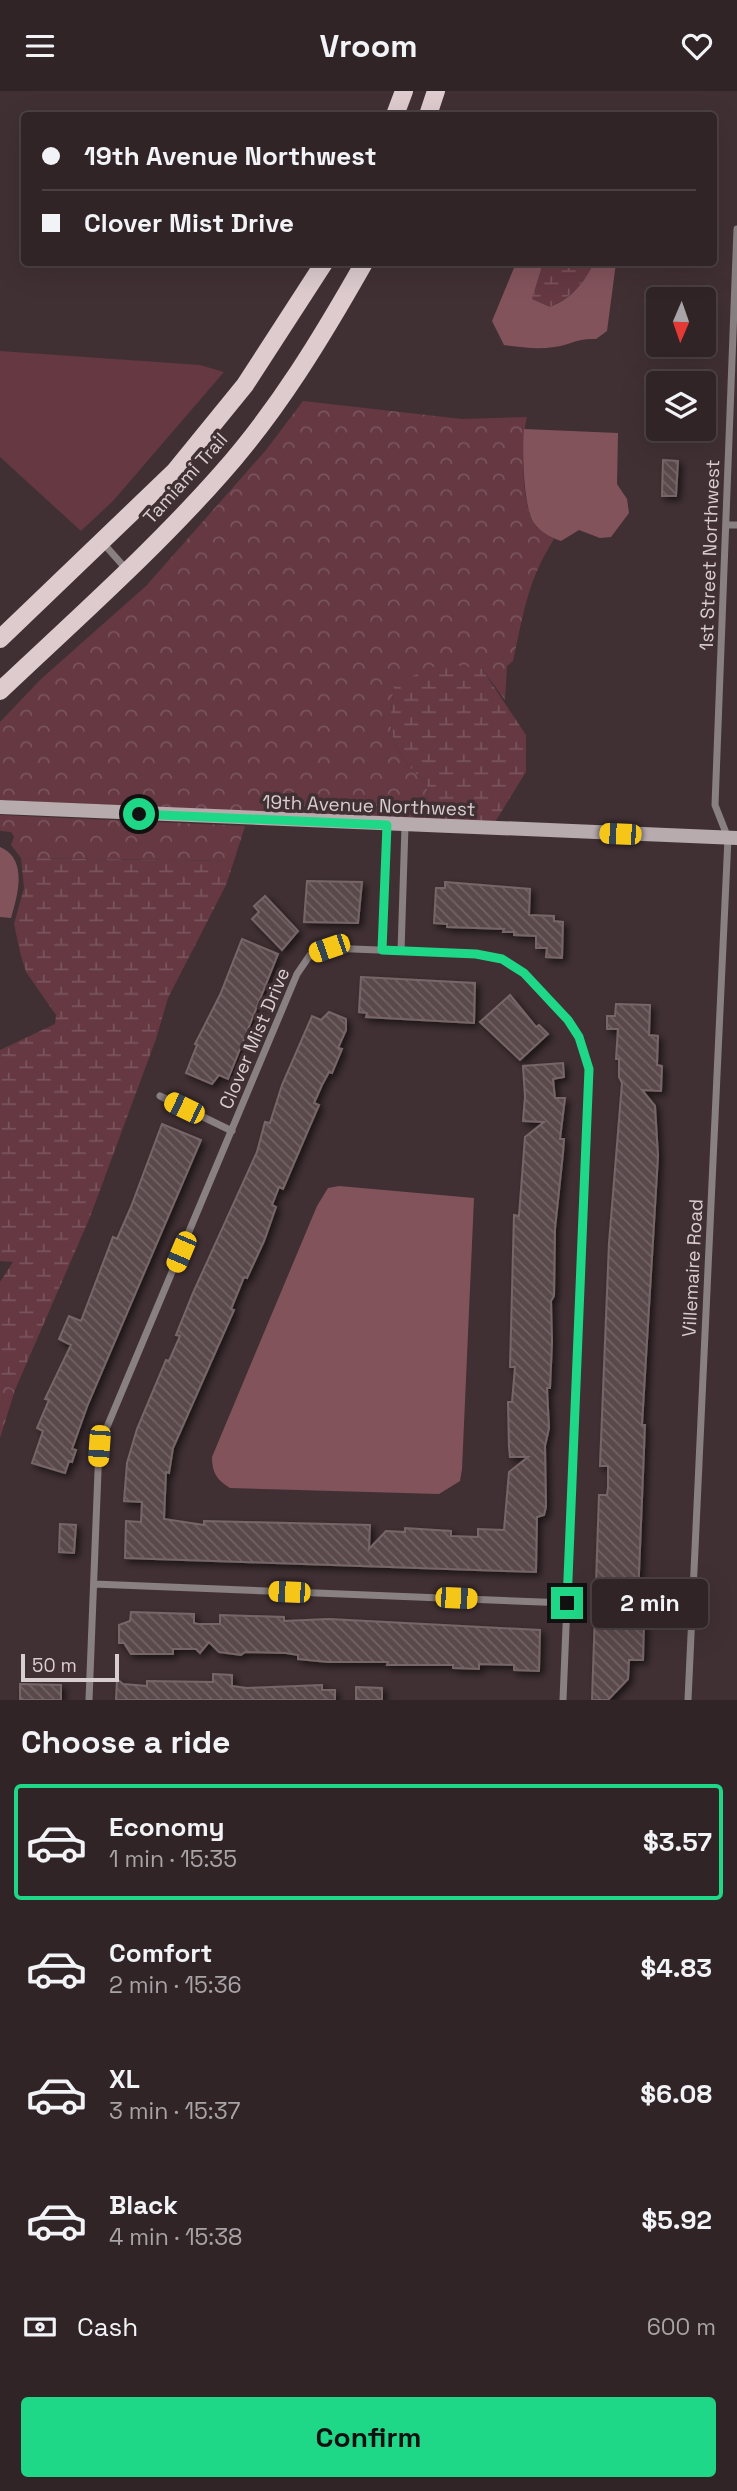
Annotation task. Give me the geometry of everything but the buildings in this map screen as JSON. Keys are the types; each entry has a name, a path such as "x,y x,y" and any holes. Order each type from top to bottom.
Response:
{"main road":[{"path":"396,112 404,91"},
{"path":"429,112 436,91"},
{"name":"Tamiami Trail","path":"0,639 175,471 245,385 322,266"},
{"name":"Tamiami Trail","path":"0,691 127,571 221,473 296,376 362,266"}],"street":[{"name":"1st Street Northwest","path":"732,838 715,805 737,229"},
{"path":"726,525 737,525"},
{"path":"103,543 127,571"},
{"name":"19th Avenue Northwest","path":"0,807 732,838"},
{"path":"382,950 387,825"},
{"path":"401,951 405,826"},
{"name":"Villemaire Road","path":"688,1700 732,838"},
{"path":"384,881 403,881"},
{"name":"Clover Mist Drive","path":"89,1700 99,1446 297,974 310,955 329,948 476,954 502,959 524,973 579,1037 589,1069 563,1700"},
{"path":"160,1096 232,1131"},
{"path":"94,1584 567,1603"}],"green space":[{"path":"542,266 592,266 586,277 565,299 550,307 532,299"},
{"path":"0,351 200,365 224,372 113,501 81,531 0,457"},
{"path":"303,401 462,419 527,417 523,454 526,499 535,524 554,539 538,569 513,661 507,666 505,700 482,669 394,686 391,718 394,741 405,761 427,784 428,819 0,800 0,722 41,679 146,586 266,450"},
{"path":"456,665 482,669 526,735 526,772 495,822 428,819 427,784 405,761 394,741 391,718 394,686 430,667"},
{"path":"0,815 245,826 234,861 21,858 11,845 14,837 11,832 0,831"},
{"path":"21,858 234,861 226,885 168,998 156,1039 90,1217 15,1390 0,1381 0,1282 13,1262 0,1261 0,1050 55,1024 56,1015 26,972 21,956 14,924 24,888"},
{"path":"0,1381 15,1390 0,1438"}],"shaded area":[{"path":"515,266 542,266 532,299 550,307 576,290 592,266 616,266 607,331 596,339 554,347 504,345 492,321"},
{"path":"524,429 618,433 617,484 627,499 629,513 611,537 600,538 579,530 561,541 546,534 534,523 525,491"},
{"path":"0,847 15,860 18,868 18,888 11,918 0,917"},
{"path":"339,1186 474,1198 462,1469 460,1481 439,1494 230,1488 214,1472 212,1457 317,1206 328,1188"}],"route":[{"path":"139,814 387,825 382,950 476,954 502,959 524,973 568,1020 579,1037 589,1069 567,1603"}]}
